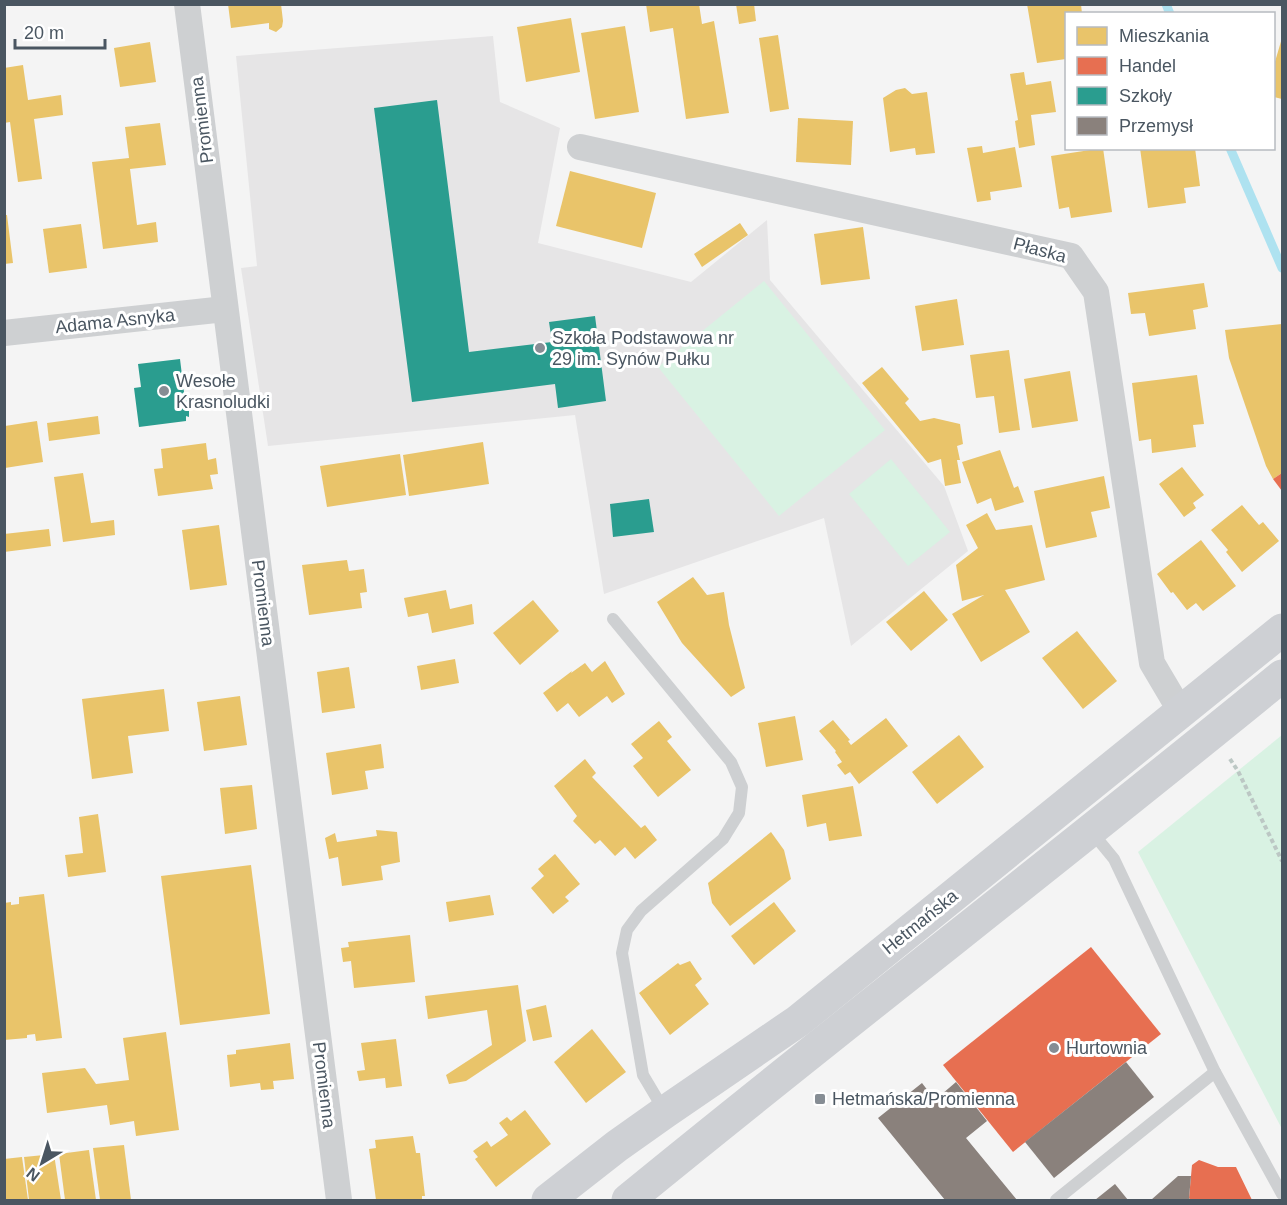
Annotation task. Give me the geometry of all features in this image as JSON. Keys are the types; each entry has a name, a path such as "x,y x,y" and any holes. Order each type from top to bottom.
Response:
{"main road":[{"name":"Hetmańska","path":"548,1200 617,1146 798,1021 1282,630"},
{"name":"Hetmańska","path":"628,1200 1282,676"}],"street":[{"name":"Promienna","path":"188,4 339,1200"},
{"name":"Płaska","path":"579,147 1071,256 1096,292 1152,663 1181,712"},
{"name":"Adama Asnyka","path":"4,333 225,309"}],"lane":[{"path":"613,619 731,762 742,787 739,813 723,839 641,911 627,930 622,953 643,1075 665,1112"},
{"path":"1090,830 1114,859 1215,1072 1282,1194"},
{"path":"1056,1200 1215,1072"}],"path":[{"path":"1213,733 1238,771 1282,861"}],"shaded area":[{"name":"Szkoła Podstawowa nr 29 im. Synów Pułku","path":"493,36 500,102 560,128 538,243 691,282 767,220 770,280 944,486 968,551 851,646 824,518 604,594 575,415 268,446 241,268 257,266 236,56"}],"green space":[{"path":"764,281 885,430 779,516 658,367"},
{"path":"891,459 950,532 908,566 849,494"},
{"path":"1282,735 1282,1129 1138,852"}],"building: Mieszkania":[{"path":"228,4 281,4 282,27 276,32 269,29 269,23 231,28"},
{"path":"646,4 699,4 702,24 714,21 729,113 686,119 673,28 650,32"},
{"path":"736,4 754,4 756,21 739,24"},
{"path":"1027,4 1081,4 1082,12 1065,12 1065,59 1037,63"},
{"path":"571,18 580,72 526,82 517,27"},
{"path":"625,26 639,112 595,119 581,33"},
{"path":"778,35 789,109 770,112 759,38"},
{"path":"1282,38 1282,99 1275,97 1275,62"},
{"path":"150,42 156,82 120,87 114,48"},
{"path":"23,65 28,100 61,95 63,115 34,119 42,179 18,182 10,122 4,123 4,68"},
{"path":"1024,72 1026,85 1051,81 1056,112 1031,115 1035,145 1019,148 1015,121 1018,120 1010,74"},
{"path":"905,88 912,94 927,92 935,153 916,155 915,148 890,152 883,98 896,90"},
{"path":"798,118 853,121 851,165 796,162"},
{"path":"160,123 166,165 130,169 137,225 156,222 158,242 103,249 92,162 129,158 125,127"},
{"path":"982,146 983,153 1015,147 1022,187 990,192 991,200 977,202 967,148"},
{"path":"1103,150 1112,212 1071,218 1069,207 1059,209 1051,156"},
{"path":"1140,150 1195,150 1200,186 1184,188 1186,203 1148,208"},
{"path":"570,171 656,193 642,248 556,226"},
{"path":"4,215 7,215 13,263 4,264"},
{"path":"740,223 748,235 702,267 694,254"},
{"path":"81,224 87,268 49,273 43,229"},
{"path":"863,227 870,279 821,285 814,234"},
{"path":"1204,283 1208,307 1193,310 1196,329 1149,336 1145,313 1131,314 1128,293"},
{"path":"957,299 964,345 922,351 915,306"},
{"path":"1282,324 1282,473 1273,479 1266,466 1229,358 1225,330"},
{"path":"1009,350 1020,430 999,433 994,396 976,398 970,355"},
{"path":"882,367 909,399 905,403 920,421 934,418 960,424 963,444 957,446 960,460 957,460 961,483 945,486 941,459 928,463 862,383"},
{"path":"1070,371 1078,421 1032,428 1024,379"},
{"path":"1197,375 1204,424 1193,425 1196,447 1152,453 1151,439 1139,441 1132,383"},
{"path":"98,416 100,434 49,441 47,423"},
{"path":"37,421 43,462 5,468 5,426"},
{"path":"483,442 489,484 409,496 403,455"},
{"path":"206,443 208,460 216,458 218,474 210,475 213,489 158,496 154,469 163,468 161,449"},
{"path":"1000,450 1014,488 1018,486 1024,502 995,511 991,498 977,504 962,462"},
{"path":"400,454 406,495 327,507 320,466"},
{"path":"1182,467 1204,495 1193,503 1196,508 1184,517 1159,484"},
{"path":"83,473 91,523 114,520 115,535 63,542 54,477"},
{"path":"1104,476 1110,508 1091,512 1097,537 1046,548 1034,491"},
{"path":"1242,505 1259,525 1263,522 1279,541 1242,572 1226,552 1228,550 1211,530"},
{"path":"987,513 996,530 1032,525 1045,580 1005,590 1030,632 981,662 952,614 984,595 962,601 956,565 978,548 966,525"},
{"path":"219,525 227,585 190,590 182,530"},
{"path":"49,529 51,546 4,552 4,534"},
{"path":"1201,540 1236,586 1203,611 1196,603 1187,610 1157,574"},
{"path":"347,560 349,571 364,569 367,592 360,593 362,608 309,615 302,565"},
{"path":"693,577 707,595 724,592 729,625 745,688 731,697 682,643 657,602"},
{"path":"446,590 450,609 472,604 474,624 432,633 428,613 408,617 404,598"},
{"path":"924,591 948,620 911,651 886,622"},
{"path":"533,600 559,631 520,665 493,633"},
{"path":"1077,631 1117,681 1083,709 1042,658"},
{"path":"455,659 459,683 421,690 417,666"},
{"path":"605,661 625,694 612,703 607,696 579,717 568,703 557,712 543,693 585,663 592,672"},
{"path":"349,667 355,708 322,713 317,672"},
{"path":"164,689 169,731 128,736 133,773 92,779 82,699"},
{"path":"240,696 247,745 204,751 197,702"},
{"path":"795,716 803,760 766,767 758,723"},
{"path":"886,718 908,746 859,784 850,772 845,775 837,765 842,762 819,731 833,720 850,740 848,741 851,745"},
{"path":"659,721 672,737 667,741 691,770 658,797 633,766 643,758 631,744"},
{"path":"959,735 984,767 937,804 912,772"},
{"path":"381,744 384,768 365,771 368,789 332,795 326,753"},
{"path":"585,759 596,773 592,777 641,828 645,825 657,840 635,859 625,847 615,856 600,840 595,844 573,821 577,816 554,786"},
{"path":"252,785 257,829 225,834 220,788"},
{"path":"853,786 862,836 829,841 826,823 807,827 802,795"},
{"path":"98,814 106,872 68,877 65,855 83,853 79,817"},
{"path":"376,830 397,832 400,862 381,866 383,880 342,886 338,857 329,859 325,838 335,833 337,842 377,836"},
{"path":"771,832 784,850 791,879 730,926 712,903 708,883"},
{"path":"555,854 580,884 565,897 569,901 553,914 531,888 544,876 538,869"},
{"path":"251,865 270,1014 180,1025 161,876"},
{"path":"44,894 62,1038 36,1041 35,1034 27,1035 27,1038 4,1040 4,903 19,904 19,897"},
{"path":"490,895 494,915 449,922 446,902"},
{"path":"774,902 796,931 754,965 731,936"},
{"path":"410,935 415,982 354,988 351,961 343,962 341,948 349,947 348,942"},
{"path":"690,961 702,979 695,985 709,1004 670,1035 639,993 678,963 680,965"},
{"path":"518,985 526,1041 466,1081 449,1084 446,1075 492,1045 487,1010 428,1019 425,996"},
{"path":"546,1005 552,1037 533,1041 526,1010"},
{"path":"592,1029 626,1072 586,1103 554,1062"},
{"path":"166,1032 179,1130 136,1136 134,1121 110,1125 107,1105 47,1113 42,1073 85,1068 96,1084 129,1080 123,1038"},
{"path":"396,1039 402,1086 386,1088 385,1078 359,1081 357,1071 365,1070 361,1043"},
{"path":"290,1043 294,1079 273,1081 274,1089 261,1090 260,1083 230,1087 227,1055 236,1054 236,1050"},
{"path":"525,1110 551,1144 496,1187 475,1159 478,1157 473,1151 487,1141 491,1147 508,1135 499,1123 507,1117 511,1121"},
{"path":"413,1136 416,1153 420,1153 425,1196 422,1196 422,1200 376,1200 369,1149 376,1148 375,1140"},
{"path":"124,1145 131,1200 100,1200 93,1148"},
{"path":"89,1150 96,1200 65,1200 59,1154"},
{"path":"54,1154 61,1200 29,1200 24,1157"},
{"path":"22,1157 28,1200 4,1200 4,1159"}],"building: Handel":[{"path":"1282,473 1282,491 1273,479"},
{"name":"Hurtownia","path":"1091,947 1161,1034 1013,1152 943,1065"},
{"path":"1199,1160 1218,1167 1236,1167 1252,1200 1191,1200 1189,1198 1192,1165"}],"building: Szkoły":[{"path":"437,100 469,352 552,342 549,322 595,316 606,401 558,408 555,384 412,402 374,108"},
{"path":"180,359 185,400 189,399 189,417 186,416 186,421 139,427 134,388 141,387 138,364"},
{"path":"649,499 654,532 613,537 610,504"}],"building: Przemysł":[{"path":"1126,1062 1154,1097 1054,1178 1025,1142"},
{"path":"956,1082 987,1121 966,1138 1017,1200 945,1200 878,1118 922,1083 935,1100"},
{"path":"1178,1176 1191,1176 1189,1198 1191,1200 1151,1200"},
{"path":"1115,1184 1128,1200 1095,1200"}],"waterway":[{"path":"1166,4 1169,12"},
{"path":"1231,150 1282,268"}],"place":[{"name":"Szkoła Podstawowa nr 29 im. Synów Pułku","path":"540,348"},
{"name":"Wesołe Krasnoludki","path":"164,391"},
{"name":"Hurtownia","path":"1054,1048"},
{"name":"Hetmańska/Promienna","path":"820,1099"}]}
